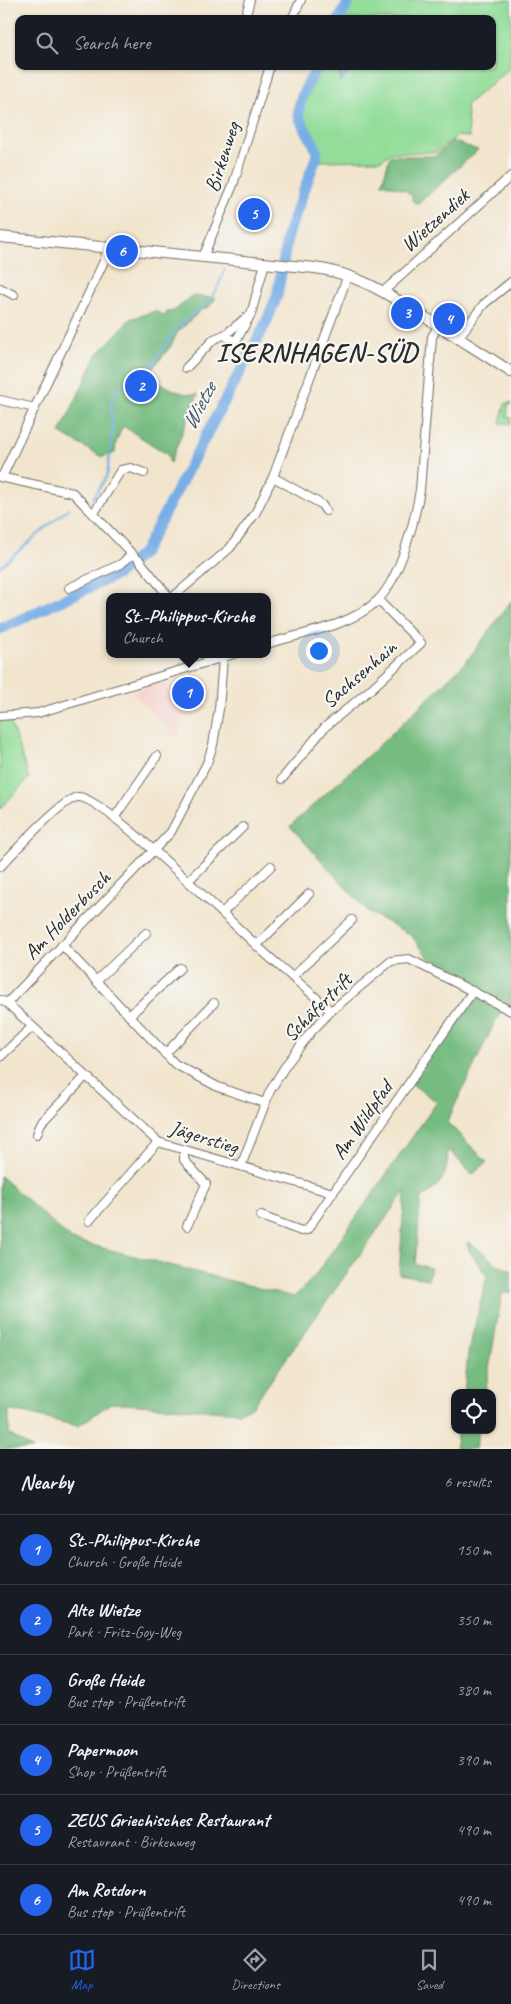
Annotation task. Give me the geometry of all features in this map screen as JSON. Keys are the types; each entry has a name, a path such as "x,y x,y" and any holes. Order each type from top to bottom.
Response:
{"main road":[{"path":"0,237 107,249 322,268 348,275 384,292 511,372"}],"street":[{"path":"246,15 250,0"},
{"path":"294,15 301,0"},
{"name":"Birkenweg","path":"203,258 233,184 269,70"},
{"name":"Wietzendiek","path":"384,292 511,176"},
{"path":"107,249 105,259 1,477 73,493 135,557 166,593"},
{"path":"186,368 214,339 226,334 228,338 236,341 250,314 265,263"},
{"path":"178,593 214,562 239,536 255,514 272,478 348,275"},
{"path":"458,338 484,304 511,282"},
{"path":"0,288 14,295"},
{"path":"271,643 342,621 378,600 400,562 418,505 432,337 438,326"},
{"path":"0,400 35,408"},
{"path":"94,514 121,470 131,468 144,473"},
{"path":"272,478 321,504 326,511"},
{"path":"69,588 135,557"},
{"name":"Sachsenhain","path":"282,779 324,728 371,689 421,642 378,600"},
{"path":"0,716 38,713 203,658"},
{"name":"Am Holderbusch","path":"3,1002 62,945 171,832 207,764 217,727 223,658"},
{"path":"114,818 157,756"},
{"path":"0,867 24,841 72,799 84,798 114,818 152,851 171,864 257,946 332,1010"},
{"path":"188,880 243,827"},
{"path":"222,913 271,866"},
{"path":"257,946 309,894"},
{"path":"292,977 352,920"},
{"path":"96,981 146,933"},
{"path":"62,945 175,1064 200,1079 234,1094 265,1103"},
{"name":"Schäfertrift","path":"241,1166 265,1103 286,1065 332,1010 391,961 400,958 409,959 473,991"},
{"path":"129,1016 180,968"},
{"path":"473,991 511,1011"},
{"name":"Am Wildpfad","path":"261,1216 301,1231 307,1230 473,991"},
{"name":"Jägerstieg","path":"3,1002 158,1142 333,1193"},
{"path":"165,1054 214,1004"},
{"path":"0,1057 32,1027"},
{"path":"37,1134 41,1123 86,1076"},
{"path":"89,1222 158,1142"},
{"path":"184,1151 184,1160 206,1184 187,1226"}],"shaded area":[{"path":"165,682 170,697 175,696 178,707 205,699 208,709 183,717 178,740 132,692"}],"green space":[{"path":"347,0 511,0 511,67 466,105 469,137 457,136 436,152 391,153 381,160 322,161 312,165 314,145 297,115 301,93 313,70 496,70 496,15 340,15"},
{"path":"452,141 478,150 417,205 411,199 413,197 405,190 382,183 390,156 435,156"},
{"path":"192,296 216,298 209,307 201,310 177,333 171,346 148,374 165,386 178,392 198,394 170,463 167,454 123,426 116,442 115,453 102,457 60,433 97,355 130,319 155,311 165,316 167,312 174,311"},
{"path":"511,402 511,405 508,405 507,418 511,417 511,424 500,423 505,404"},
{"path":"511,601 511,1011 505,1007 496,1020 447,1122 487,1162 472,1175 448,1149 447,1166 443,1178 435,1188 421,1198 415,1264 431,1268 428,1279 399,1274 405,1191 252,1407 239,1412 111,1403 78,1426 9,1410 9,1434 33,1449 0,1449 0,1176 72,1240 294,1297 314,1277 437,1102 409,1082 473,991 428,957 411,935 368,912 290,826 385,740 466,662"},
{"path":"9,718 29,778 0,809 0,720"},
{"path":"467,1242 499,1265 511,1270 511,1293 502,1293 486,1389 464,1389 468,1353 487,1276 469,1251"},
{"path":"457,1434 478,1434 475,1449 455,1449"}],"water":[{"path":"340,70 348,70 350,72 340,82"}],"waterway":[{"name":"Wietze","path":"341,15 350,0"},
{"name":"Wietze","path":"0,629 118,574 144,552 266,323 277,296 288,234 317,155 314,143 302,124 299,115 302,96 315,70"},
{"path":"93,498 107,476 113,427 111,405 113,395 124,384 146,372 167,344 173,331 207,303 217,289 225,268"},
{"path":"0,567 69,508"}],"place":[{"name":"ZEUS Griechisches Restaurant","path":"254,214"},
{"name":"Am Rotdorn","path":"122,251"},
{"name":"Große Heide","path":"407,313"},
{"name":"Papermoon","path":"449,319"},
{"name":"Alte Wietze","path":"141,386"},
{"name":"St.-Philippus-Kirche","path":"188,693"}],"district":[{"name":"ISERNHAGEN-SÜD","path":"317,352"}]}
